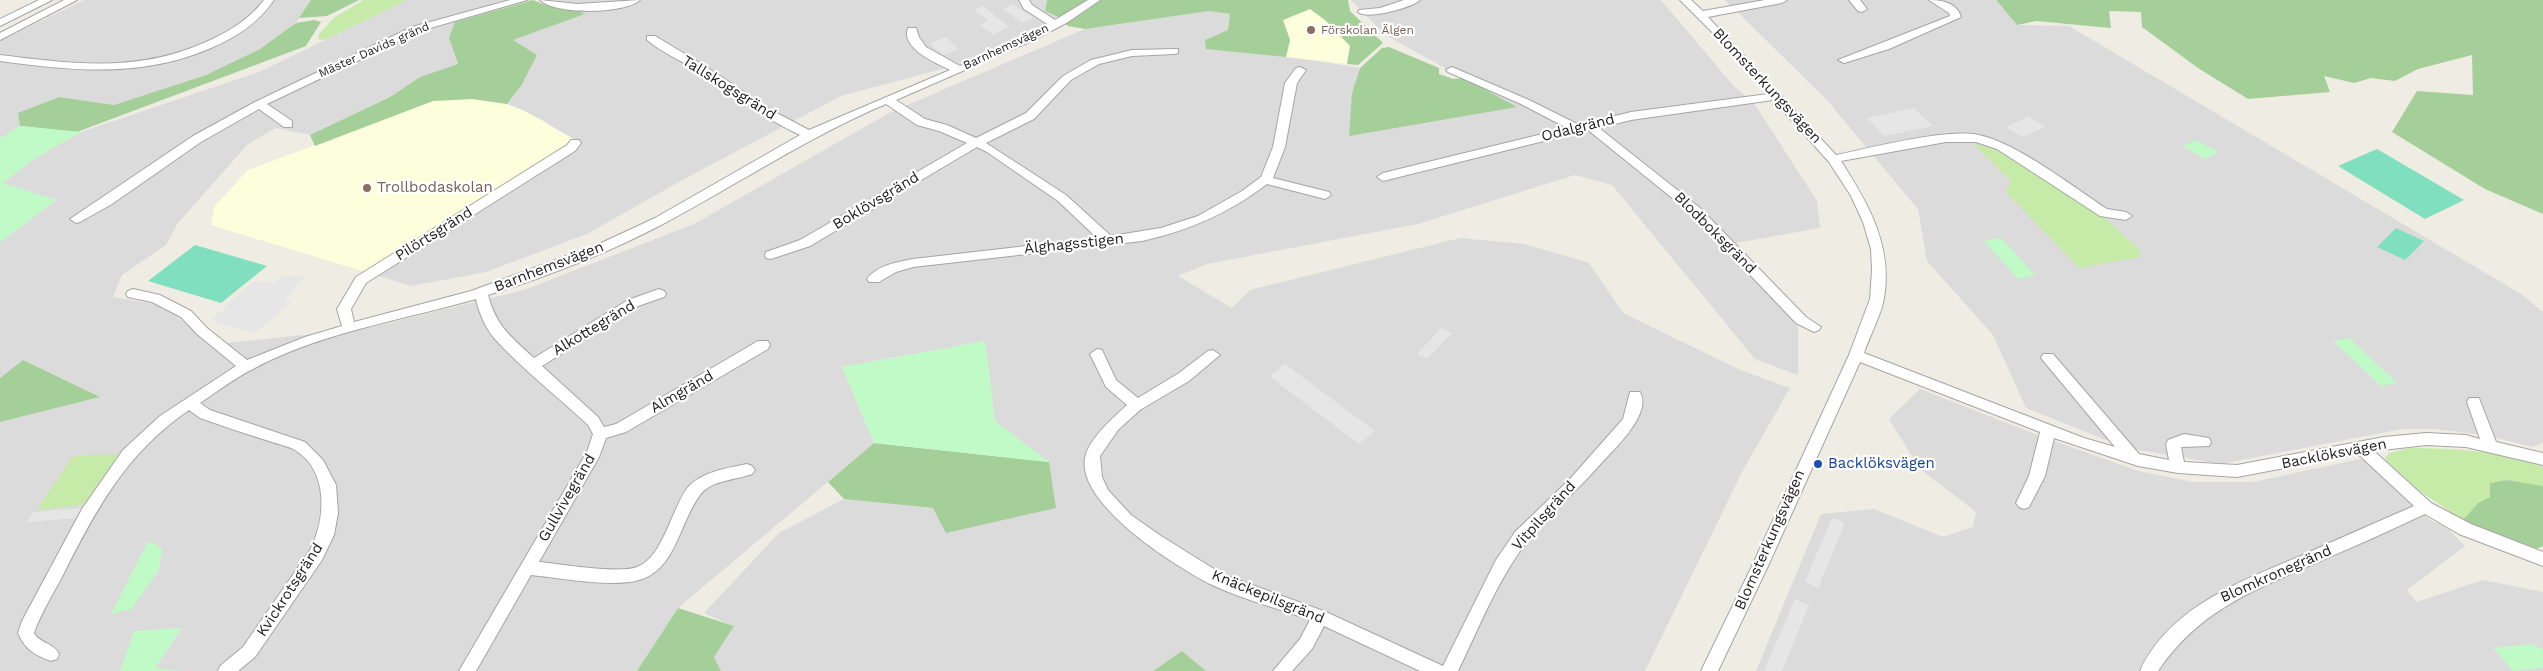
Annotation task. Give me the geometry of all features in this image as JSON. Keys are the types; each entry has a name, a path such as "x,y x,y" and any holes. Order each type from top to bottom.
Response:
{"street":[{"path":"0,23 47,0"},
{"path":"0,37 72,0"},
{"path":"0,58 76,69 153,64 200,49 232,34 254,19 269,0"},
{"name":"Mäster Davids gränd","path":"76,219 123,192 197,139 259,104 416,29 522,0"},
{"path":"545,0 565,6 584,7 622,4 635,0"},
{"name":"Barnhemsvägen","path":"1024,0 1028,6 1054,24"},
{"name":"Barnhemsvägen","path":"246,366 309,339 481,293 605,246 690,203 809,136 1054,24 1095,0"},
{"path":"1363,12 1381,11 1415,0"},
{"name":"Blomsterkungsvägen","path":"1685,0 1777,96 1833,159 1857,196 1869,222 1877,249 1879,270 1876,299 1856,355 1760,566 1709,671"},
{"name":"Blomsterkungsvägen","path":"1700,14 1782,0"},
{"path":"1854,0 1862,9"},
{"path":"1844,60 1877,50 1956,17 1954,11 1934,0"},
{"name":"Barnhemsvägen","path":"912,30 912,38 919,46 958,69"},
{"name":"Tallskogsgränd","path":"651,38 661,47 698,66 791,127 809,136"},
{"name":"Boklövsgränd","path":"771,255 805,243 978,142 1030,116 1068,78 1095,62 1132,53 1174,51"},
{"path":"1300,70 1291,83 1278,147 1269,174 1265,180 1325,195"},
{"path":"1452,70 1525,102 1576,128"},
{"name":"Odalgränd","path":"1383,177 1631,116 1777,96"},
{"path":"888,100 921,122 943,128 978,142 1062,198 1107,240"},
{"path":"259,104 288,124"},
{"name":"Blodboksgränd","path":"1590,125 1603,138 1643,167 1696,211 1801,320 1814,327"},
{"path":"1833,159 1946,138 1977,138 2001,146 2104,213 2126,216"},
{"name":"Pilörtsgränd","path":"349,327 344,309 361,280 534,172 571,148 575,143"},
{"name":"Älghagsstigen","path":"874,279 892,268 913,263 1142,237 1183,227 1218,210 1265,180"},
{"path":"481,293 486,313 498,333 531,366 593,421 600,434"},
{"path":"51,654 30,642 26,633 30,621 105,485 129,453 172,415 246,366 202,331 186,314 155,298 133,294"},
{"name":"Alkottegränd","path":"531,366 633,303 659,294"},
{"name":"Almgränd","path":"600,434 621,428 763,345"},
{"path":"1096,354 1111,383 1138,405"},
{"name":"Knäckepilsgränd","path":"1213,355 1138,405 1113,426 1093,455 1094,477 1102,494 1126,519 1155,541 1216,579 1320,617 1437,671"},
{"name":"Backlöksvägen","path":"1856,355 2048,430 2134,459 2178,468 2237,471 2384,443 2426,439 2466,441 2543,459"},
{"path":"2048,358 2134,459"},
{"name":"Vitpilsgränd","path":"1449,671 1502,565 1522,537 1574,484 1629,422 1634,410 1635,396"},
{"path":"2474,402 2490,446"},
{"name":"Kvickrotsgränd","path":"190,403 205,414 300,446 318,464 328,485 330,513 326,535 316,555 249,652 226,671"},
{"path":"2024,503 2037,476 2048,430"},
{"name":"Gullvivegränd","path":"467,671 594,453 600,434"},
{"path":"2178,468 2173,444 2184,440 2204,442"},
{"path":"2362,448 2426,507 2465,529 2543,559"},
{"path":"526,568 621,576 636,575 647,570 657,560 694,491 701,485 722,476 747,470"},
{"name":"Blomkronegränd","path":"2148,671 2161,649 2186,624 2223,597 2426,507"},
{"path":"1281,671 1306,644 1320,617"}],"shaded area":[{"path":"84,0 311,0 295,25 260,49 206,75 114,105 59,97 19,113 20,126 0,139 0,41"},
{"path":"407,0 533,0 455,22 449,38 458,64 420,77 390,97 310,135 276,128 248,144 178,223 166,245 122,275 113,297 166,306 209,345 368,328 524,290 694,224 891,112 1085,29 1209,11 1230,14 1228,30 1207,39 1206,48 1286,56 1360,68 1352,93 1516,107 1385,35 1351,0 1661,0 1732,84 1756,106 1817,201 1820,228 1736,243 1798,327 1798,375 1755,359 1612,185 1575,175 1418,224 1207,264 1178,276 1232,308 1250,290 1460,238 1525,244 1589,263 1623,313 1740,370 1790,388 1743,470 1645,671 1206,671 1182,651 1153,671 721,671 714,657 733,626 704,613 779,533 844,499 933,508 1049,462 995,422 985,341 842,367 874,443 678,608 637,671 0,671 0,422 100,397 23,360 0,378 0,242 56,200 1,184 37,157 81,132 259,72"},
{"path":"556,0 1047,0 1045,11 1058,17 961,64 841,96 686,178 587,234 486,272 411,286 372,274 547,122 507,104 521,86 513,40 585,14"},
{"path":"1725,0 1996,0 2017,25 2069,26 2521,294 2543,312 2543,443 2533,447 2485,435 2434,429 2402,429 2221,464 2126,448 2026,408 1993,335 1927,261 1918,209 1826,99"},
{"path":"1013,4 1033,18 1022,23 1003,9"},
{"path":"983,6 1009,27 993,35 980,25 988,21 974,10"},
{"name":"Förskolan Älgen","path":"1310,9 1325,20 1350,46 1347,64 1286,57 1290,40 1283,20"},
{"path":"945,37 959,49 944,55 930,44"},
{"name":"Trollbodaskolan","path":"472,99 507,104 525,111 577,141 372,274 211,225 214,207 248,170 433,101"},
{"path":"1914,108 1933,126 1884,136 1867,118"},
{"path":"2029,116 2045,127 2022,137 2006,127"},
{"path":"281,276 304,277 285,299 292,302 255,333 217,323 212,318 255,281 275,283"},
{"path":"1441,328 1452,333 1427,359 1417,354"},
{"path":"1285,364 1375,431 1359,444 1269,376"},
{"path":"1920,389 2032,433 2138,471 2193,482 2253,482 2360,459 2370,463 2431,521 2445,526 2465,546 2407,590 2416,602 2483,580 2543,592 2543,671 1756,671 1821,514 1874,509 1943,537 1973,527 1976,512 1920,469 1889,419"},
{"path":"82,508 76,518 27,522 34,512"},
{"path":"1832,518 1845,523 1818,588 1805,581"},
{"path":"1795,599 1809,605 1782,671 1764,671"}],"green space":[{"path":"311,0 359,0 327,16 299,18"},
{"path":"363,0 407,0 324,40 318,39 319,34 334,18"},
{"path":"533,0 543,4 576,10 585,14 513,40 537,55 521,86 507,104 472,99 433,101 315,146 310,135 390,97 420,77 458,64 449,38 455,22"},
{"path":"1047,0 1348,0 1350,11 1383,43 1358,65 1347,64 1350,46 1325,20 1310,9 1283,20 1290,40 1286,57 1206,49 1205,40 1228,30 1230,14 1209,11 1085,29 1068,26 1058,17 1045,11"},
{"path":"1996,0 2543,0 2543,214 2485,189 2392,132 2417,91 2473,95 2472,55 2418,69 2395,81 2371,78 2354,83 2324,76 2330,92 2248,99 2198,68 2142,27 2141,12 2109,11 2111,28 2036,21 2017,25"},
{"path":"314,20 321,22 306,46 77,132 20,126 18,113 59,97 114,105 206,75 260,49 296,23"},
{"path":"1389,47 1439,68 1439,74 1453,79 1464,78 1517,107 1349,136 1352,93 1360,68 1382,48"},
{"path":"20,126 81,132 37,157 2,183 56,200 0,242 0,139"},
{"path":"2196,140 2218,152 2205,159 2183,146"},
{"path":"1973,143 2002,152 2107,220 2140,250 2141,257 2079,268 2006,192 2010,180"},
{"path":"2377,149 2464,200 2425,219 2338,166"},
{"path":"2396,228 2424,241 2405,260 2377,247"},
{"path":"2001,238 2035,275 2018,279 1984,241"},
{"path":"195,245 267,266 221,303 148,281"},
{"path":"2349,338 2397,383 2381,386 2333,341"},
{"path":"985,341 995,421 1049,462 874,443 842,367"},
{"path":"23,360 100,397 0,422 0,378"},
{"path":"874,443 1049,462 1056,508 946,533 933,508 844,499 828,482"},
{"path":"2410,448 2477,452 2511,457 2543,467 2543,486 2507,480 2490,483 2490,497 2478,503 2463,520 2418,490 2385,459 2389,453"},
{"path":"122,454 86,504 37,510 73,456"},
{"path":"2507,480 2543,486 2543,546 2531,551 2494,536 2463,520 2478,503 2490,497 2490,483"},
{"path":"153,542 162,549 159,570 132,609 111,614 147,543"},
{"path":"678,608 734,626 714,657 721,671 637,671"},
{"path":"182,628 155,668 180,671 120,671 134,631"},
{"path":"2531,644 2543,649 2543,668 2513,671 2493,648"},
{"path":"1182,651 1206,671 1153,671"}],"place":[{"name":"Förskolan Älgen","path":"1311,30"},
{"name":"Trollbodaskolan","path":"367,188"},
{"name":"Backlöksvägen","path":"1818,464"}]}
